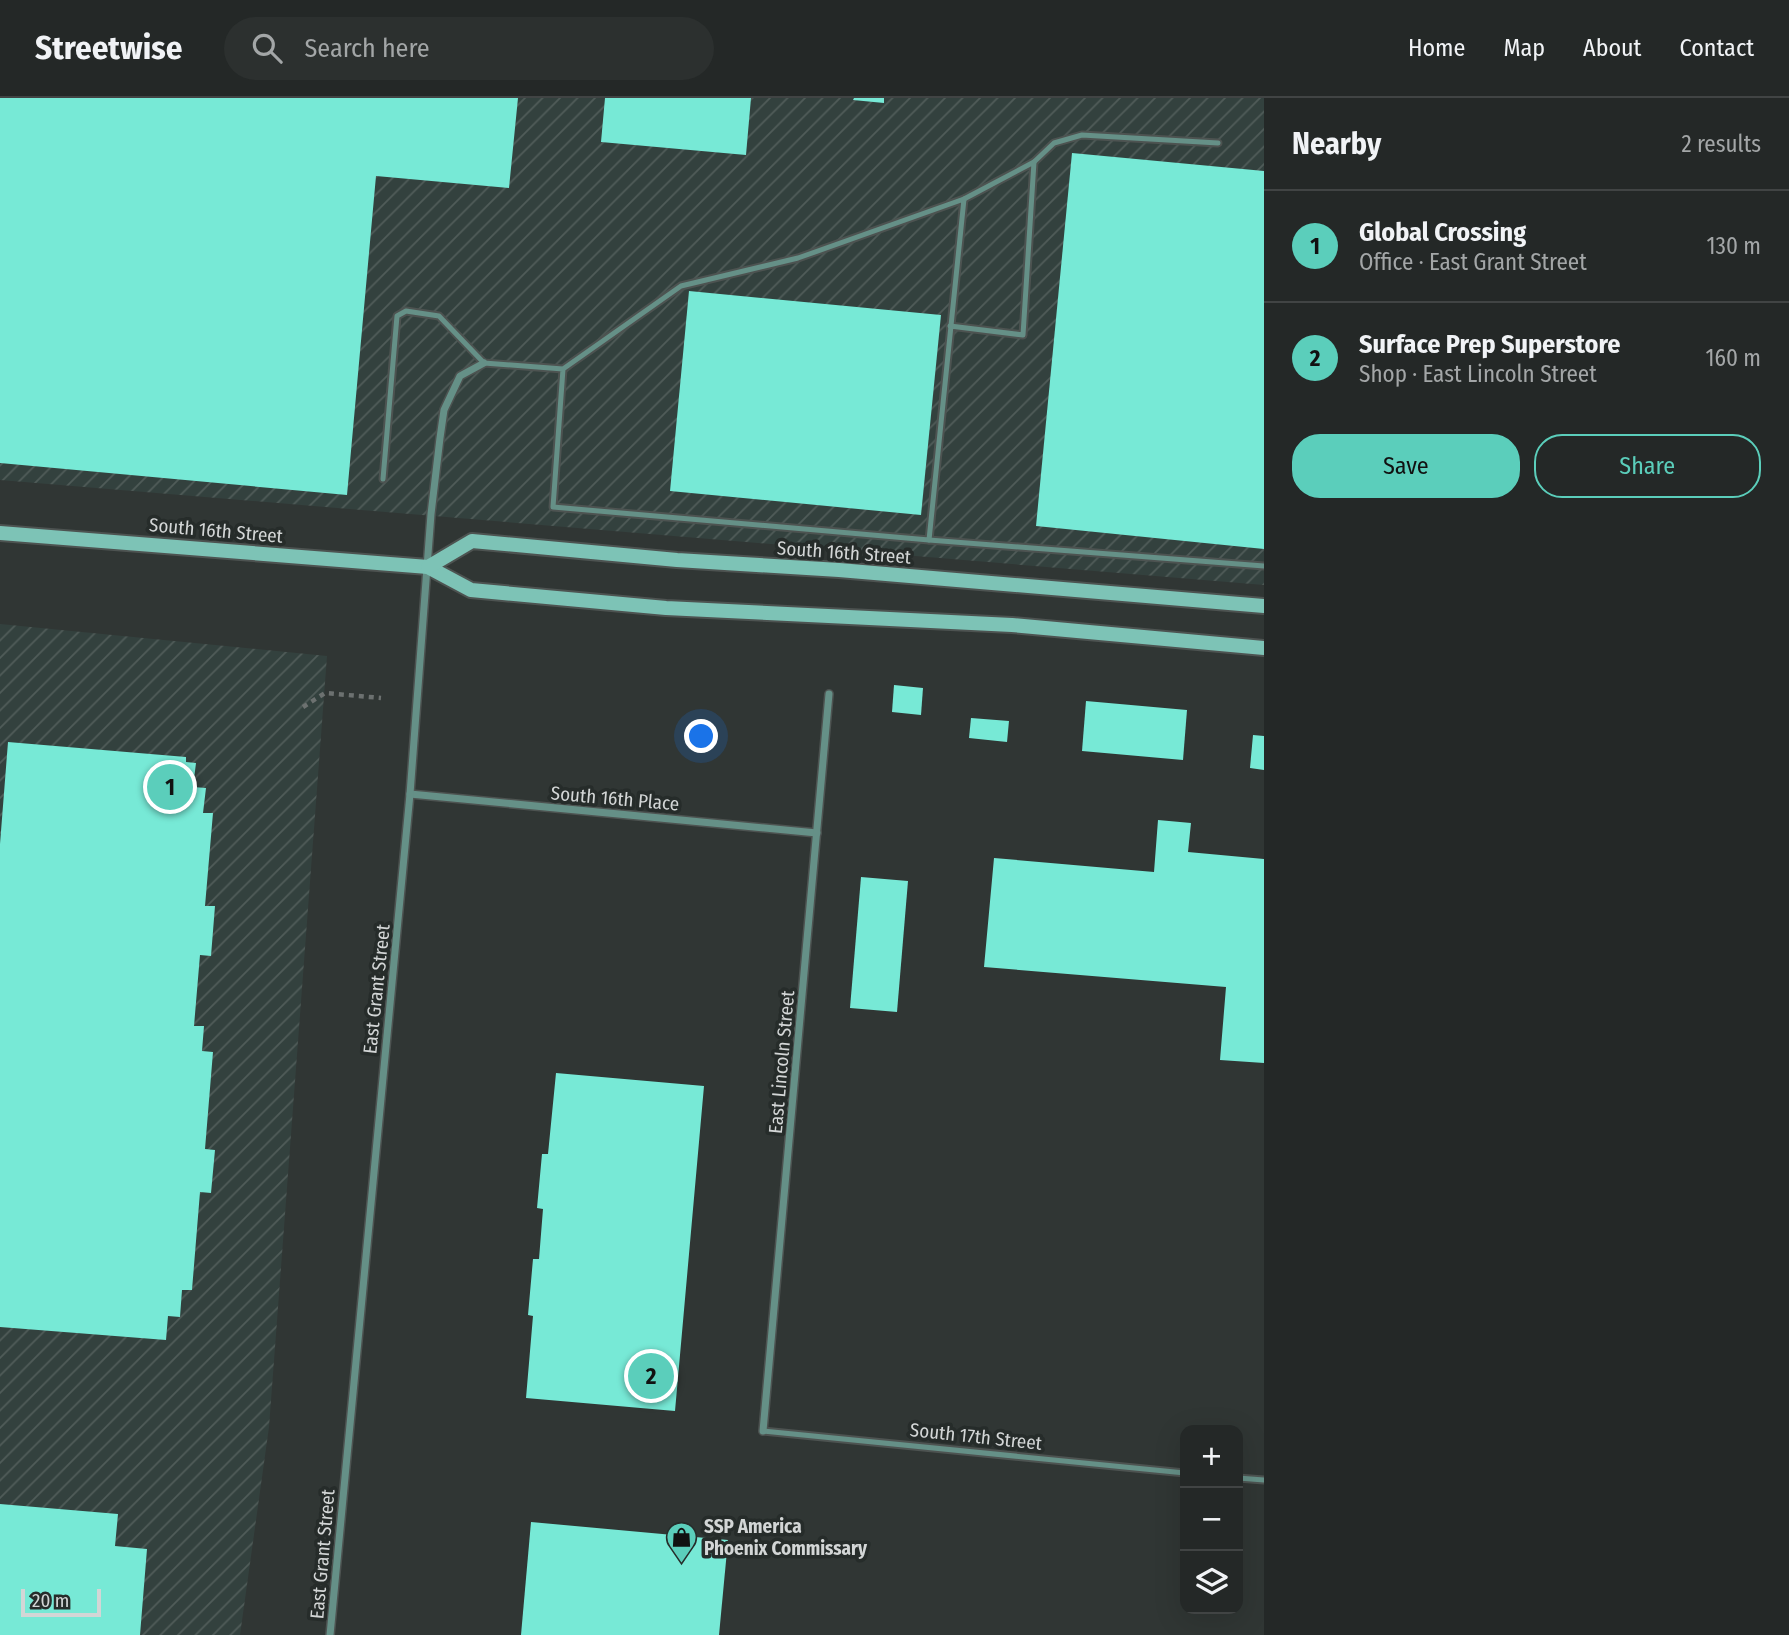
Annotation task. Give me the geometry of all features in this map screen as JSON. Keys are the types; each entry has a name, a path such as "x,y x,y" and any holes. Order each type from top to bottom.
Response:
{"main road":[{"name":"South 16th Street","path":"0,533 428,567 471,590 679,609 1012,625 1264,648"},
{"name":"South 16th Street","path":"428,567 472,541 677,560 1016,584 1264,606"}],"street":[{"name":"East Grant Street","path":"330,1635 410,794 432,506 444,410 460,376 484,363"},
{"name":"East Lincoln Street","path":"763,1431 829,694"},
{"name":"South 16th Place","path":"410,794 817,833"}],"lane":[{"path":"383,479 397,316 406,312 439,316 484,363 563,369 681,286 798,258 964,199 1034,162 1054,143 1083,135 1218,143"},
{"path":"950,326 1023,335 1034,162"},
{"path":"929,540 964,199"},
{"path":"563,369 553,507 1264,566"},
{"name":"South 17th Street","path":"763,1431 1180,1473"},
{"path":"1243,1478 1264,1480"}],"path":[{"path":"303,707 325,692 381,698"}],"shaded area":[{"path":"0,98 1264,98 1264,585 0,480"},
{"path":"0,624 327,656 269,1427 240,1635 0,1635"}],"building":[{"path":"0,98 518,98 509,188 376,176 347,495 0,463"},
{"path":"605,98 751,98 746,155 601,142"},
{"path":"884,98 884,103 853,100"},
{"path":"1072,153 1264,171 1264,549 1036,526"},
{"path":"689,291 941,315 921,515 670,491"},
{"path":"894,685 923,688 921,715 892,712"},
{"path":"1086,701 1187,710 1183,760 1082,751"},
{"path":"971,718 1009,721 1007,742 969,738"},
{"path":"1253,735 1264,736 1264,770 1250,768"},
{"path":"8,742 186,757 186,762 196,763 193,787 206,788 203,813 213,813 205,906 215,906 211,956 200,955 194,1026 204,1026 202,1051 213,1052 205,1149 215,1150 211,1193 200,1192 192,1290 182,1290 180,1317 168,1316 166,1340 0,1327 0,844"},
{"path":"1158,820 1191,823 1188,852 1264,859 1264,1063 1220,1060 1226,987 984,967 994,858 1154,872"},
{"path":"861,877 908,881 897,1012 850,1008"},
{"path":"556,1073 704,1086 675,1411 526,1398 533,1316 528,1315 533,1259 539,1259 543,1209 537,1208 542,1154 548,1154"},
{"path":"0,1504 118,1514 115,1546 147,1549 140,1635 0,1635"},
{"path":"531,1522 728,1540 719,1635 521,1635"}],"place":[{"name":"Global Crossing","path":"170,787"},
{"name":"Surface Prep Superstore","path":"651,1376"},
{"name":"SSP America Phoenix Commissary","path":"681,1564"}]}
